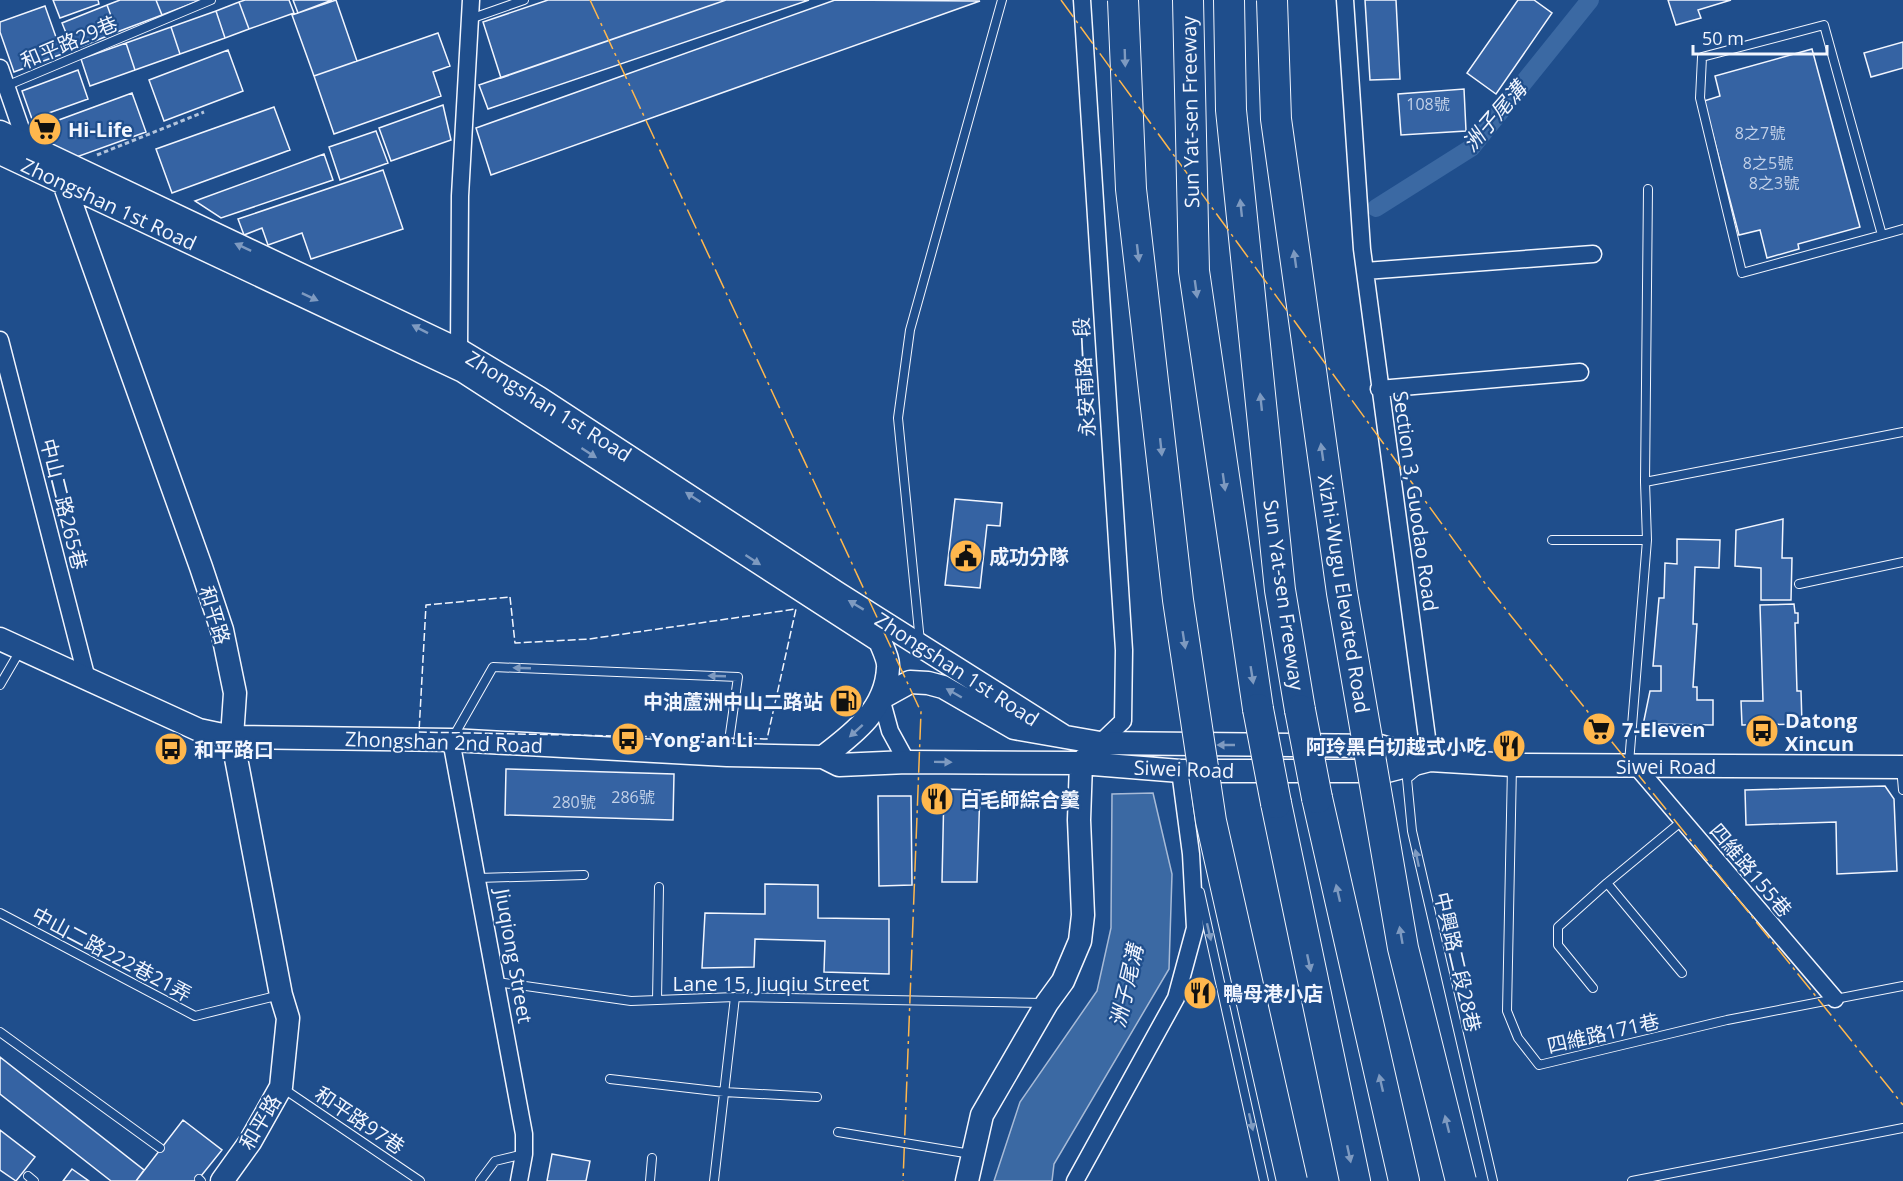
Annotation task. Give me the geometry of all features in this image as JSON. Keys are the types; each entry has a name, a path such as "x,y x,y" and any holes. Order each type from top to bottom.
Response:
{"highway":[{"path":"1123,0 1131,189 1178,600 1211,821 1292,1181"},
{"name":"Sun Yat-sen Freeway","path":"1188,0 1194,271 1258,710 1355,1181"},
{"name":"Sun Yat-sen Freeway","path":"1229,0 1231,110 1280,590 1317,798 1404,1181"},
{"name":"Xizhi-Wugu Elevated Road","path":"1272,0 1276,119 1342,593 1403,948 1461,1181"}],"street":[{"path":"459,350 459,217 471,0"},
{"name":"永安南路一段","path":"1082,0 1124,650 1123,721 1100,743"},
{"name":"Section 3, Guodao Road","path":"1345,0 1362,249 1430,760"},
{"name":"和平路","path":"0,68 26,143 69,176 222,630 236,693 232,736 281,995 288,1018 281,1087 250,1142 222,1181"},
{"name":"Zhongshan 1st Road","path":"0,132 26,143"},
{"name":"Zhongshan 1st Road","path":"0,153 69,176 459,350 539,398 837,593 920,643 1065,737"},
{"name":"Zhongshan 1st Road","path":"69,176 162,228 463,371 880,641 889,667 882,698 860,728 823,758"},
{"path":"1365,272 1593,254"},
{"name":"中山二路265巷","path":"0,340 87,678"},
{"path":"1379,389 1580,372"},
{"name":"Zhongshan 2nd Road","path":"0,639 200,730 232,736 451,740 823,758 839,765 907,762 1081,763"},
{"name":"Zhongshan 1st Road","path":"882,698 910,682 928,683 943,687 1014,728 1100,743"},
{"path":"882,698 890,731 907,762"},
{"name":"Jiuqiong Street","path":"451,740 524,1134 524,1154 519,1181"},
{"path":"967,1181 971,1155 982,1115 1047,1003 1063,981 1080,941 1083,915 1079,820 1081,763 1100,743"},
{"name":"Siwei Road","path":"1100,743 1380,746 1430,760 1512,765 1902,767"},
{"name":"Siwei Road","path":"1081,763 1180,771 1387,771 1430,760"},
{"name":"四維路155巷","path":"1633,766 1836,999"},
{"path":"1075,1181 1176,998 1195,928 1191,854 1180,771"}],"lane":[{"name":"和平路29巷","path":"6,86 212,0"},
{"path":"470,19 524,0"},
{"path":"920,643 898,418 910,330 1002,0"},
{"path":"1882,235 1824,25 1702,57 1700,98 1742,273 1882,235 1903,229"},
{"path":"1633,766 1647,540 1645,482 1648,189"},
{"path":"1645,482 1903,432"},
{"path":"1552,540 1647,540"},
{"path":"1799,584 1903,562"},
{"path":"0,686 22,648"},
{"path":"451,740 493,667 738,677 727,755"},
{"name":"中興路二段28巷","path":"1430,760 1407,780 1412,831 1492,1181"},
{"name":"四維路171巷","path":"1512,765 1507,1011 1518,1038 1539,1065 1727,1020 1836,999"},
{"path":"1902,767 1903,790"},
{"path":"1593,988 1558,945 1558,927 1682,821"},
{"path":"1191,854 1264,1181"},
{"path":"478,878 584,875"},
{"path":"1607,883 1682,973"},
{"path":"657,1000 659,887"},
{"name":"中山二路222巷21弄","path":"0,913 195,1016 281,995"},
{"name":"Lane 15, Jiuqiu Street","path":"497,982 631,1001 735,997 1047,1003"},
{"path":"1836,999 1903,986"},
{"path":"714,1181 735,997"},
{"path":"0,1032 160,1148"},
{"path":"610,1079 724,1092 817,1097"},
{"name":"和平路97巷","path":"281,1087 420,1181"},
{"path":"1632,1181 1903,1128"},
{"path":"838,1132 971,1155"},
{"path":"480,1181 495,1161 524,1154"},
{"path":"650,1181 652,1158"}],"path":[{"path":"69,176 204,112"}],"water":[{"path":"1153,793 1172,874 1169,969 1054,1164 1052,1181 994,1181 1020,1102 1097,991 1111,928 1112,794"}],"building":[{"path":"53,0 98,0 99,4 60,18"},
{"path":"120,0 156,0 162,15 117,32 107,5"},
{"path":"156,0 201,0 162,15"},
{"path":"289,0 294,13 249,29 239,2"},
{"path":"293,0 332,0 298,13"},
{"path":"336,0 357,61 314,76 292,15"},
{"path":"548,0 726,0 501,78 483,22"},
{"path":"726,0 809,0 488,109 479,85"},
{"path":"835,0 980,1 491,175 476,128"},
{"path":"1365,0 1396,0 1400,79 1370,80"},
{"path":"1518,0 1534,0 1552,13 1496,94 1467,73"},
{"path":"1668,0 1731,0 1698,10 1701,18 1676,25"},
{"path":"239,2 249,29 225,38 216,11"},
{"path":"107,5 117,32 73,50 62,23"},
{"path":"45,6 62,54 14,72 0,32 0,22"},
{"path":"216,11 225,38 180,54 171,27"},
{"path":"171,27 180,54 135,70 126,43"},
{"path":"438,33 450,66 433,72 441,96 334,134 314,76"},
{"path":"1903,42 1903,68 1871,77 1864,53"},
{"path":"126,43 135,70 90,86 81,59"},
{"path":"1812,49 1860,227 1798,244 1799,249 1767,258 1760,230 1739,235 1704,101 1720,96 1715,76"},
{"path":"228,50 243,91 164,121 149,80"},
{"path":"78,70 88,99 32,119 22,91"},
{"path":"1464,89 1466,131 1401,135 1398,94"},
{"path":"132,93 146,132 71,159 47,146 37,128"},
{"path":"443,105 451,140 391,161 379,128"},
{"path":"274,107 290,150 172,193 156,149"},
{"path":"376,131 388,163 340,180 329,147"},
{"path":"324,154 333,180 221,218 195,201"},
{"path":"383,170 403,229 311,259 302,233 268,245 262,228 244,235 238,219"},
{"name":"成功分隊","path":"955,499 1002,503 1000,526 987,525 980,588 945,585"},
{"path":"1783,519 1782,558 1792,558 1791,600 1761,600 1761,568 1735,566 1736,530"},
{"path":"1677,539 1720,540 1719,568 1695,567 1693,624 1697,624 1693,687 1697,687 1697,700 1713,700 1713,725 1654,724 1653,732 1642,730 1650,691 1661,691 1661,666 1653,666 1659,598 1664,598 1665,563 1677,564"},
{"path":"1794,604 1795,613 1798,613 1798,623 1795,623 1797,691 1801,691 1802,724 1742,725 1741,701 1763,701 1760,605"},
{"path":"506,769 674,774 673,820 505,815"},
{"path":"1885,786 1894,799 1897,871 1837,874 1836,822 1746,825 1745,790"},
{"path":"944,789 980,790 977,882 942,882"},
{"path":"878,796 911,796 912,885 879,886"},
{"path":"765,884 818,885 818,918 889,919 889,974 824,972 825,941 755,939 754,967 702,968 705,913 765,914"},
{"path":"0,1057 144,1170 136,1181 111,1181 0,1094"},
{"path":"183,1120 222,1150 197,1181 136,1181"},
{"path":"0,1130 35,1157 16,1181 0,1170"},
{"path":"552,1154 590,1161 586,1181 547,1181"},
{"path":"72,1169 89,1181 63,1181"}],"waterway":[{"name":"洲子尾溝","path":"1376,208 1471,148 1590,0"}],"fence":[{"path":"510,597 515,643 589,639 796,609 767,739 419,732 426,605 510,597"}],"power":[{"path":"590,0 921,712 903,1181"},
{"path":"1061,0 1487,586 1903,1105"}],"place":[{"name":"Hi-Life","path":"45,129"},
{"name":"成功分隊","path":"966,556"},
{"name":"中油蘆洲中山二路站","path":"846,701"},
{"name":"7-Eleven","path":"1599,729"},
{"name":"Datong Xincun","path":"1762,731"},
{"name":"Yong'an Li","path":"628,739"},
{"name":"阿玲黑白切越式小吃","path":"1509,746"},
{"name":"和平路口","path":"171,749"},
{"name":"白毛師綜合羹","path":"937,799"},
{"name":"鴨母港小店","path":"1200,993"}]}
